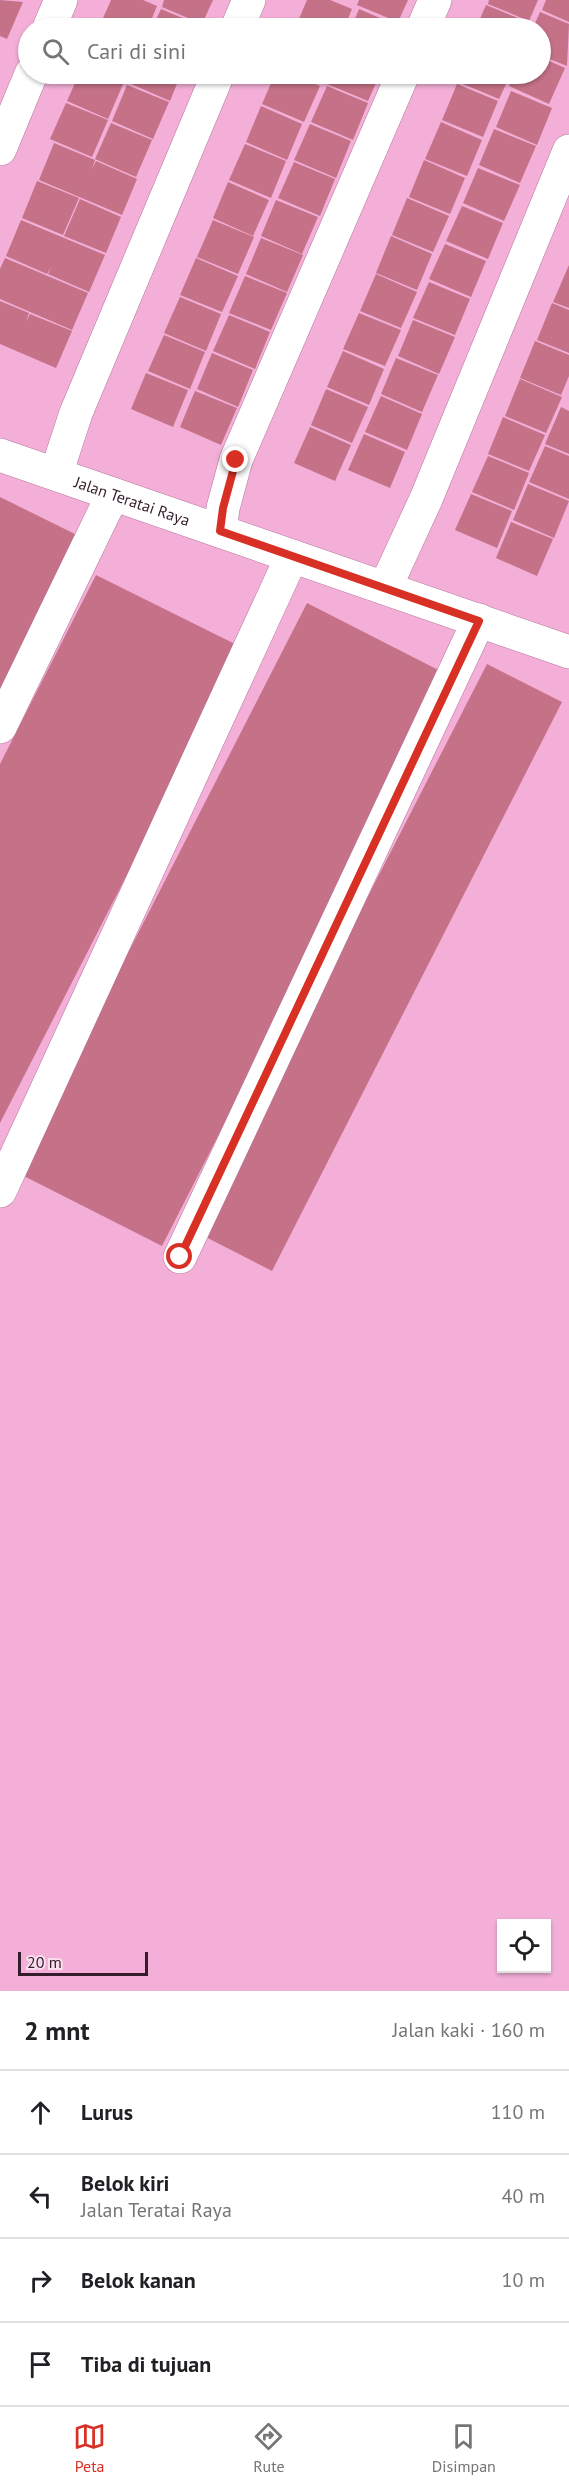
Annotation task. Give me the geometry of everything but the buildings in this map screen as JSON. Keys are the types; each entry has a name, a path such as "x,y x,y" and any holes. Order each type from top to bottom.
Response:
{"street":[{"path":"53,18 61,0"},
{"path":"241,18 249,0"},
{"path":"427,18 435,0"},
{"path":"0,148 27,84"},
{"path":"60,462 76,413 214,84"},
{"path":"221,519 236,460 399,84"},
{"path":"389,582 426,499 569,151"},
{"name":"Jalan Teratai Raya","path":"0,455 60,462 113,494 221,519 292,556 389,582 479,621 567,639"},
{"path":"0,727 113,494"},
{"path":"0,1191 292,556"},
{"path":"180,1257 479,621"}],"route":[{"path":"180,1257 479,621 220,531 223,508 236,460"}]}
